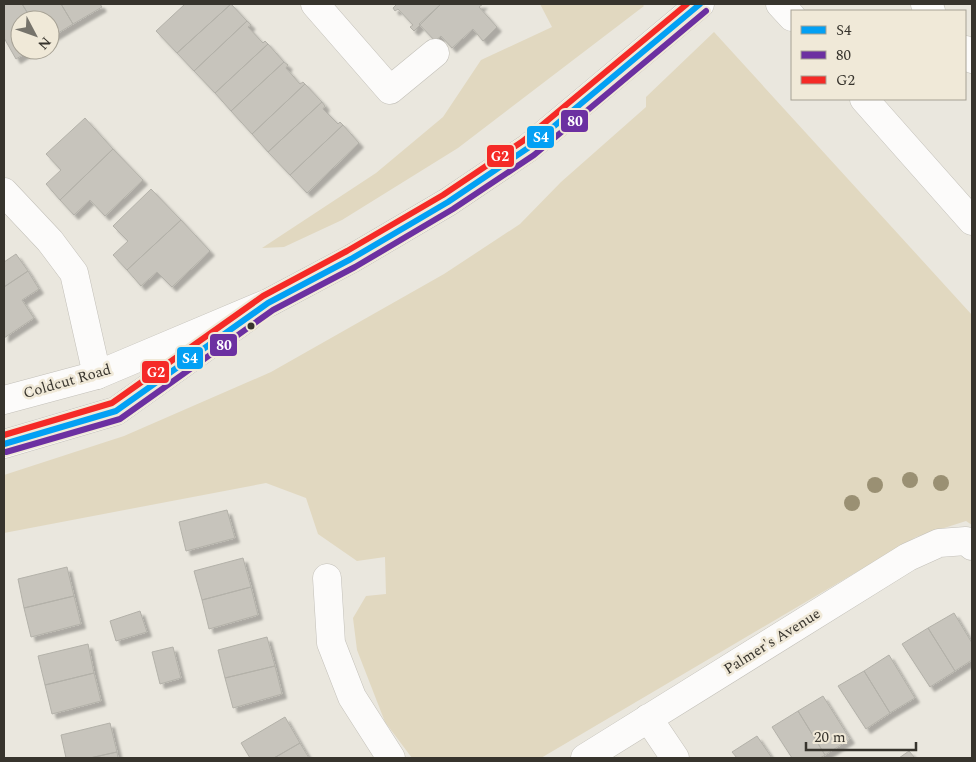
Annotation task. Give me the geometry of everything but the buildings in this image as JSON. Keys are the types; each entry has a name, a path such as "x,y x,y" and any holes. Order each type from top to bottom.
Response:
{"main road":[{"path":"315,4 390,90 435,53"},
{"name":"Coldcut Road","path":"4,400 97,375 268,303 351,259 448,202 528,148 700,4"},
{"path":"780,4 791,16"},
{"path":"865,100 972,221"},
{"path":"4,192 50,241 74,273 89,331 97,375"},
{"name":"Coldcut Road","path":"4,444 116,411 268,303"},
{"name":"Palmer's Avenue","path":"585,758 908,557 939,543 969,544"},
{"path":"327,578 331,643 352,697 391,758"},
{"path":"648,718 676,758"}],"shaded area":[{"path":"540,4 642,4 644,6 458,148 342,220 284,247 262,248 376,173 443,117 481,60 552,27"},
{"path":"714,32 972,315 972,525 966,521 916,537 541,758 412,758 385,722 357,650 353,618 366,596 386,594 385,557 357,561 318,534 306,498 266,483 4,533 4,475 124,436 271,372 444,274 520,224 561,182 646,107 646,97"}],"transit line":[{"name":"G2","path":"4,435 112,403 263,296 347,251 443,195 523,141 687,4"},
{"name":"S4","path":"4,444 116,411 268,303 351,259 448,202 528,148 700,4"},
{"name":"80","path":"6,452 120,419 273,310 355,267 453,209 534,155 706,11"}]}
